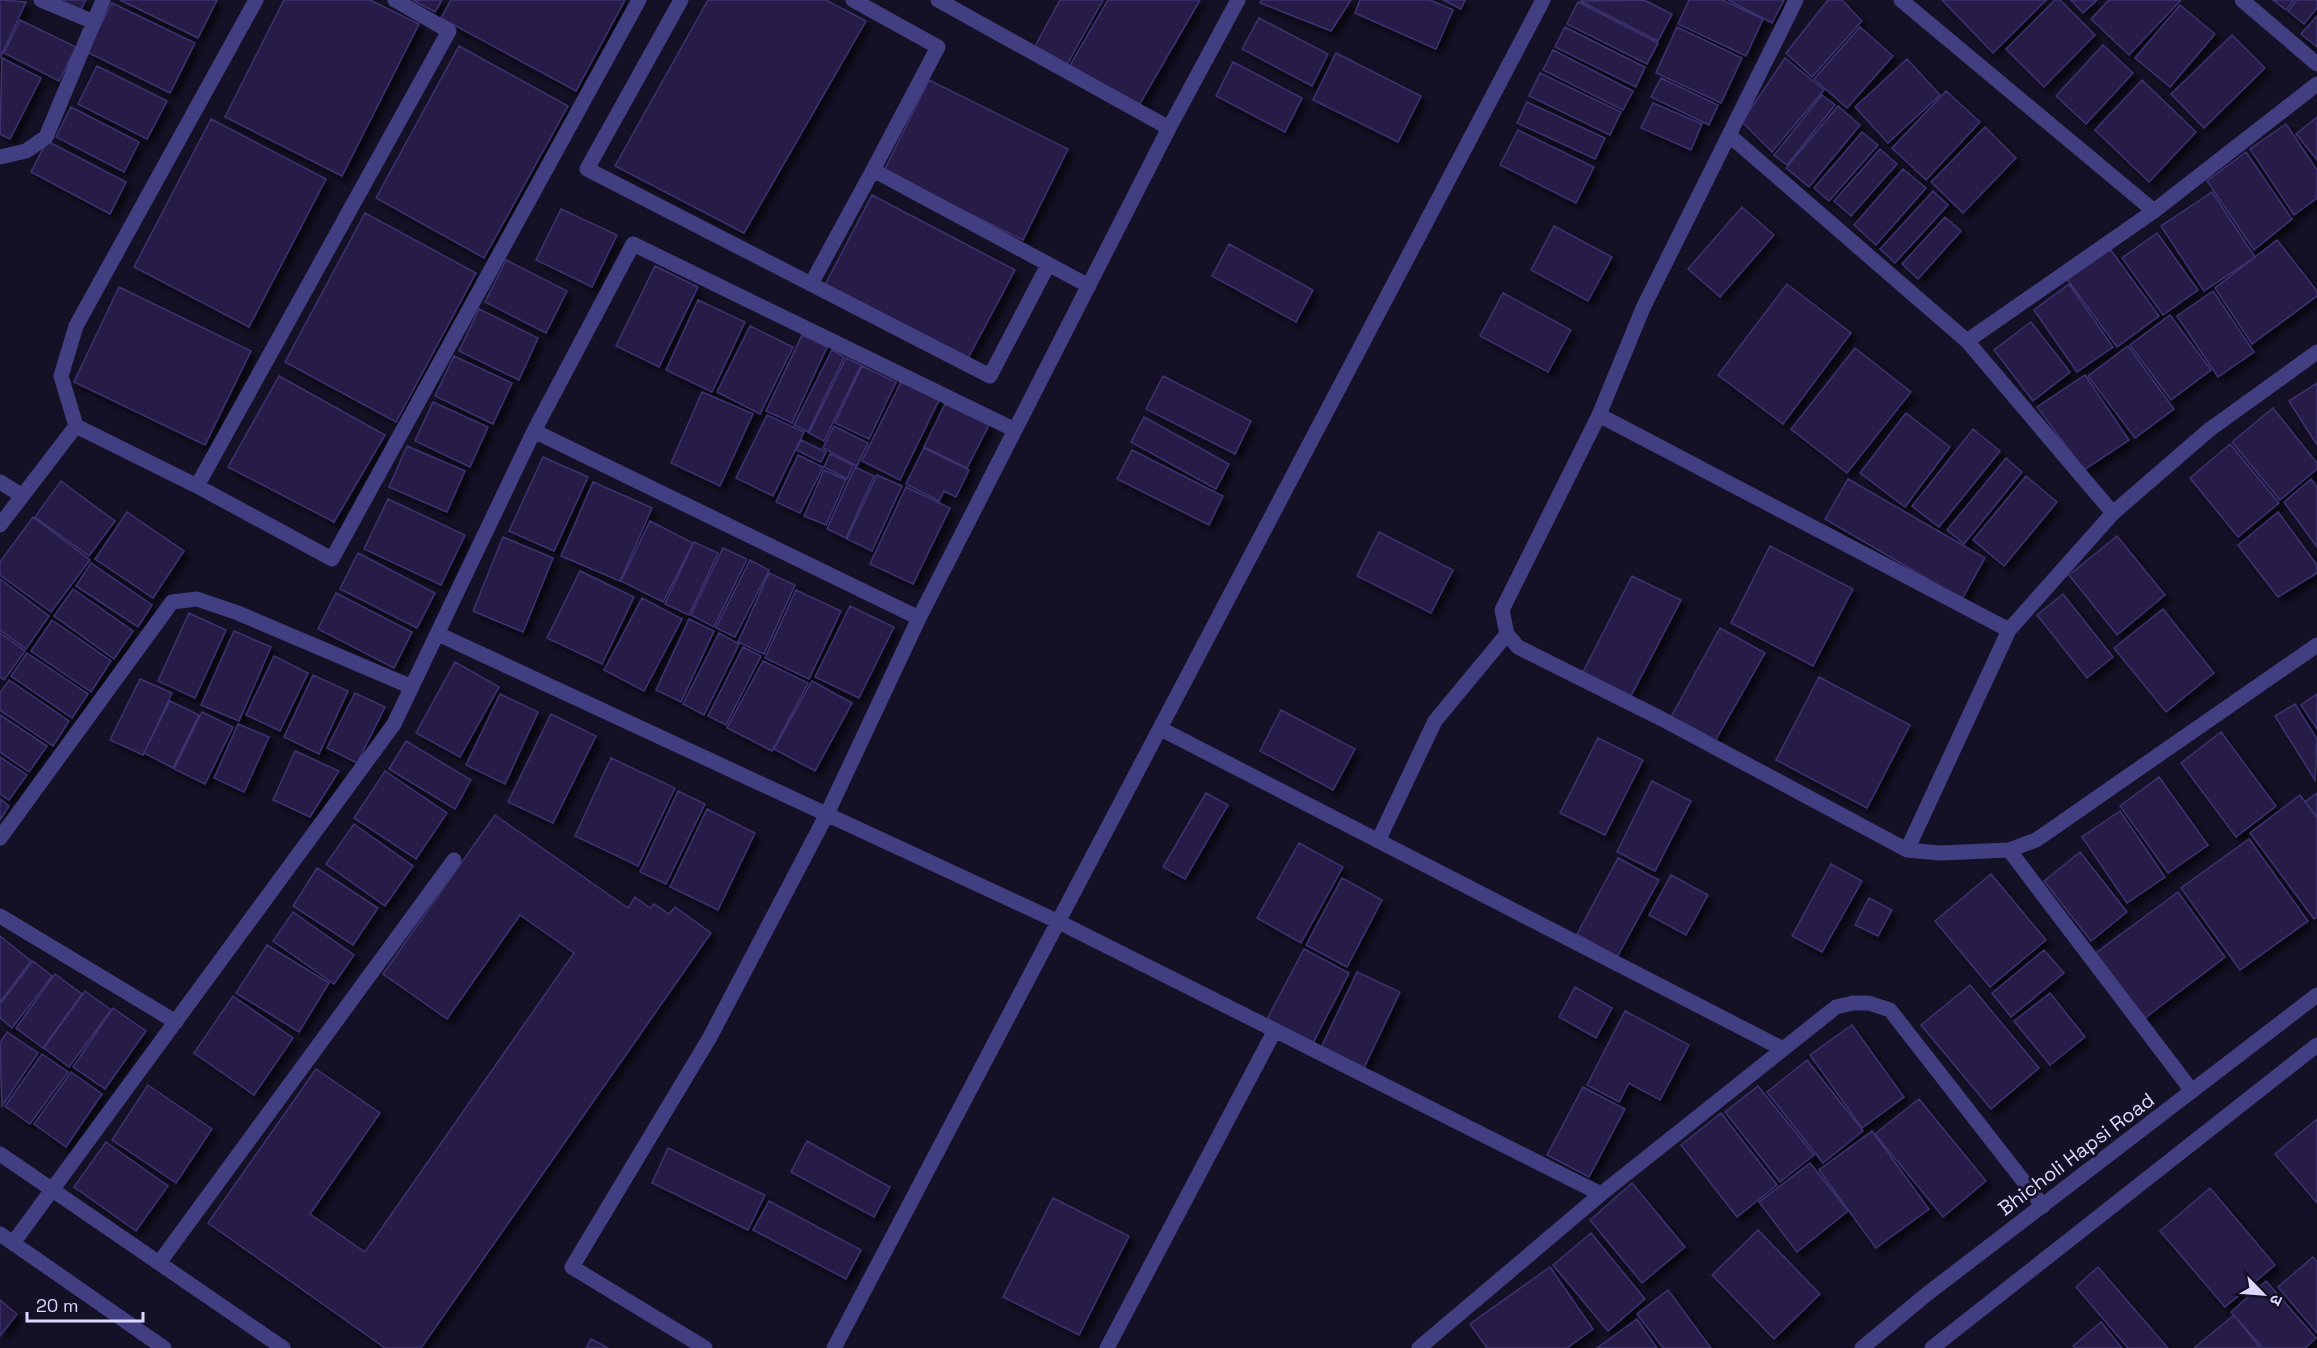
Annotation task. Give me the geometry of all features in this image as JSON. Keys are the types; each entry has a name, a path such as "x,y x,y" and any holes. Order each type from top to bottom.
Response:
{"street":[{"path":"42,0 94,22"},
{"path":"0,157 27,151 46,137 103,0"},
{"path":"256,0 76,326 61,376 76,426 197,486 332,559 639,0"},
{"path":"197,486 449,32 395,0"},
{"path":"681,0 587,169 990,376 1048,265"},
{"path":"811,284 938,47 853,0"},
{"path":"938,0 1169,128"},
{"path":"705,1348 572,1267 710,1037 827,814 919,618 1169,128 1238,0"},
{"path":"834,1348 1543,0"},
{"path":"1796,0 1643,308 1599,416 1502,610 1508,634 1518,647 1662,719 1907,849 1940,853 2009,850 2036,840 2317,645"},
{"path":"1901,0 2154,211"},
{"path":"2242,0 2317,64"},
{"path":"1967,341 2154,211 2317,84"},
{"path":"1729,135 1967,341 2113,513"},
{"path":"873,170 1089,286"},
{"path":"13,1243 394,724 534,431 633,244 1015,430"},
{"path":"1907,849 2009,630 2113,513 2210,430 2317,352"},
{"path":"1599,416 2009,630"},
{"path":"0,525 76,426"},
{"path":"534,431 919,618"},
{"path":"0,482 21,495"},
{"path":"0,838 172,602 197,599 238,613 412,687"},
{"path":"438,634 1059,922 1601,1194"},
{"path":"1378,841 1435,721 1508,634"},
{"path":"1161,729 1783,1049"},
{"path":"2009,850 2192,1091"},
{"path":"159,1263 454,860"},
{"path":"0,916 176,1022"},
{"name":"Bhicholi Hapsi Road","path":"1862,1348 2317,995"},
{"path":"1419,1348 1601,1194 1783,1049 1836,1007 1853,1003 1869,1003 1890,1010 2043,1206"},
{"path":"1107,1348 1275,1030"},
{"path":"1932,1348 2317,1045"},
{"path":"0,1154 283,1348"},
{"path":"0,1234 164,1348"}],"building":[{"path":"0,0 26,2 0,58"},
{"path":"57,0 86,0 80,11"},
{"path":"120,0 217,0 198,38"},
{"path":"284,0 370,0 419,24 342,176 225,117"},
{"path":"413,0 442,0 435,12"},
{"path":"451,0 625,0 576,91 441,18"},
{"path":"708,0 826,0 866,21 744,233 615,166"},
{"path":"1060,0 1103,0 1065,68 1033,50"},
{"path":"1108,0 1200,0 1138,107 1069,67"},
{"path":"1262,0 1351,0 1331,31 1260,3"},
{"path":"1360,0 1430,0 1453,10 1436,49 1355,13"},
{"path":"1443,0 1465,0 1461,9"},
{"path":"1644,0 1672,14 1658,41 1580,1"},
{"path":"1689,0 1722,0 1763,19 1746,56 1678,24"},
{"path":"1728,0 1784,0 1772,23"},
{"path":"1828,0 1842,0 1862,21 1812,77 1786,53"},
{"path":"1942,0 2046,0 1993,53"},
{"path":"2055,0 2060,0 2095,35 2044,87 2006,49"},
{"path":"2071,0 2097,0 2083,13"},
{"path":"2109,0 2181,0 2129,55 2091,19"},
{"path":"2273,0 2294,0 2286,10"},
{"path":"2297,0 2317,0 2317,8 2304,24 2288,11"},
{"path":"1578,2 1658,43 1647,64 1567,24"},
{"path":"112,3 195,43 170,93 87,52"},
{"path":"2180,5 2215,34 2170,87 2135,58"},
{"path":"2317,16 2317,47 2301,34"},
{"path":"1259,18 1328,54 1312,86 1242,49"},
{"path":"20,20 76,47 59,81 4,53"},
{"path":"1565,27 1645,67 1636,87 1555,47"},
{"path":"1677,27 1742,58 1721,103 1656,73"},
{"path":"1860,27 1893,56 1847,108 1814,79"},
{"path":"2232,35 2265,68 2204,128 2171,94"},
{"path":"2103,45 2133,73 2086,124 2056,96"},
{"path":"459,46 568,106 484,258 376,198"},
{"path":"1553,50 1633,91 1623,110 1543,70"},
{"path":"1336,53 1421,96 1398,142 1313,100"},
{"path":"2,58 41,78 10,139 0,134"},
{"path":"1785,58 1824,90 1772,152 1742,122"},
{"path":"1907,59 1940,95 1888,143 1855,107"},
{"path":"1233,62 1302,98 1285,132 1216,96"},
{"path":"97,66 167,101 147,139 78,104"},
{"path":"1540,73 1621,112 1610,135 1529,96"},
{"path":"1661,78 1718,105 1709,125 1651,97"},
{"path":"929,80 1068,149 1023,240 884,171"},
{"path":"2142,80 2196,132 2149,182 2095,130"},
{"path":"1946,91 1980,122 1926,180 1892,148"},
{"path":"1822,95 1835,105 1787,165 1774,155"},
{"path":"1527,102 1605,138 1595,159 1517,123"},
{"path":"1653,103 1702,124 1691,150 1641,128"},
{"path":"1838,106 1860,125 1809,187 1786,168"},
{"path":"71,107 139,142 124,172 56,137"},
{"path":"2317,117 2317,160 2296,134"},
{"path":"211,119 326,179 249,327 134,267"},
{"path":"2286,124 2317,170 2317,198 2294,215 2250,149"},
{"path":"1985,127 2016,158 1963,213 1931,182"},
{"path":"1518,130 1594,167 1576,203 1500,165"},
{"path":"1862,132 1878,145 1829,201 1814,188"},
{"path":"47,141 126,182 110,214 31,172"},
{"path":"1880,149 1897,164 1851,216 1834,201"},
{"path":"2246,152 2292,219 2254,250 2207,181"},
{"path":"1903,169 1926,188 1876,245 1854,225"},
{"path":"1933,191 1948,205 1895,263 1880,249"},
{"path":"2212,192 2255,257 2204,291 2161,226"},
{"path":"872,195 1015,270 967,360 825,285"},
{"path":"1742,207 1774,235 1720,297 1688,269"},
{"path":"561,209 617,235 592,287 536,260"},
{"path":"365,213 476,273 396,422 285,362"},
{"path":"1945,217 1961,231 1918,279 1902,264"},
{"path":"1554,226 1612,257 1588,301 1531,270"},
{"path":"2157,233 2198,290 2163,315 2122,258"},
{"path":"2277,240 2317,291 2317,296 2252,344 2215,288"},
{"path":"1229,244 1313,290 1296,322 1212,276"},
{"path":"2110,249 2159,316 2117,347 2067,279"},
{"path":"506,260 567,291 546,333 485,302"},
{"path":"655,266 698,287 659,367 616,346"},
{"path":"1787,284 1851,333 1783,424 1718,375"},
{"path":"2069,284 2113,347 2077,372 2034,310"},
{"path":"119,287 251,351 205,445 74,382"},
{"path":"2213,291 2254,352 2218,377 2177,316"},
{"path":"1503,293 1571,330 1548,372 1480,336"},
{"path":"698,300 745,322 712,392 666,370"},
{"path":"479,309 538,338 519,380 459,351"},
{"path":"2170,315 2211,370 2171,400 2130,345"},
{"path":"2031,322 2070,372 2033,401 1994,350"},
{"path":"750,326 793,347 760,414 717,392"},
{"path":"802,335 827,347 792,423 766,411"},
{"path":"2128,346 2174,409 2135,438 2088,376"},
{"path":"1855,348 1911,392 1847,473 1791,429"},
{"path":"832,350 844,357 808,432 794,425"},
{"path":"454,356 512,383 493,424 435,396"},
{"path":"846,358 861,365 824,441 809,433"},
{"path":"862,366 896,382 869,439 835,423"},
{"path":"2085,375 2129,440 2084,470 2037,407"},
{"path":"279,376 385,435 334,522 228,467"},
{"path":"1163,376 1251,421 1235,454 1146,409"},
{"path":"902,380 940,398 900,480 862,461"},
{"path":"2317,383 2317,445 2289,401"},
{"path":"702,392 753,414 720,486 671,463"},
{"path":"433,402 488,427 470,467 415,441"},
{"path":"945,404 989,425 967,468 924,447"},
{"path":"2273,408 2317,463 2317,469 2280,500 2232,442"},
{"path":"1906,413 1950,447 1905,507 1860,473"},
{"path":"767,415 804,432 773,496 736,478"},
{"path":"1144,417 1229,464 1216,489 1131,442"},
{"path":"834,426 868,443 857,466 823,448"},
{"path":"1973,429 2000,451 1939,527 1912,506"},
{"path":"801,440 826,452 821,462 796,450"},
{"path":"2230,444 2279,503 2238,537 2190,478"},
{"path":"407,446 465,471 447,512 389,487"},
{"path":"924,448 969,470 956,497 944,491 939,501 906,484"},
{"path":"1132,450 1223,496 1209,525 1117,479"},
{"path":"830,454 853,465 847,479 824,467"},
{"path":"798,455 823,467 800,513 776,502"},
{"path":"543,457 588,477 554,551 509,531"},
{"path":"2006,458 2022,472 1964,544 1947,530"},
{"path":"855,467 874,476 846,538 827,529"},
{"path":"824,470 846,480 826,525 804,516"},
{"path":"877,475 902,486 872,551 847,539"},
{"path":"2026,476 2057,502 2004,566 1973,540"},
{"path":"1848,479 1985,558 1962,599 1825,519"},
{"path":"2311,479 2317,487 2317,547 2284,502"},
{"path":"61,481 115,521 89,556 35,517"},
{"path":"593,482 652,508 620,581 561,556"},
{"path":"906,487 950,508 913,584 870,564"},
{"path":"388,499 465,535 441,585 364,549"},
{"path":"127,512 184,551 153,598 95,559"},
{"path":"2278,512 2317,565 2317,573 2278,597 2238,545"},
{"path":"33,517 90,560 51,612 0,575 0,562"},
{"path":"650,521 693,543 663,602 621,581"},
{"path":"1379,532 1453,570 1431,613 1357,576"},
{"path":"2117,536 2165,595 2117,635 2069,575"},
{"path":"503,537 553,558 523,632 473,611"},
{"path":"694,542 718,553 689,615 665,604"},
{"path":"1770,546 1853,589 1813,666 1731,623"},
{"path":"723,548 747,559 714,627 691,615"},
{"path":"358,553 435,593 417,628 340,589"},
{"path":"750,560 769,570 735,637 716,628"},
{"path":"91,563 152,605 138,627 76,586"},
{"path":"580,571 634,597 602,664 547,638"},
{"path":"769,573 795,585 764,654 738,642"},
{"path":"1632,576 1681,600 1631,696 1583,672"},
{"path":"0,579 49,616 26,649 0,630"},
{"path":"73,589 133,631 114,659 54,616"},
{"path":"796,590 841,611 809,679 765,658"},
{"path":"336,593 412,632 394,668 318,629"},
{"path":"2063,594 2113,657 2087,678 2037,615"},
{"path":"642,598 682,619 644,691 604,670"},
{"path":"850,606 894,627 859,698 815,677"},
{"path":"2163,609 2214,673 2166,712 2114,648"},
{"path":"189,613 226,630 195,698 158,681"},
{"path":"689,619 714,631 681,702 656,690"},
{"path":"52,620 111,661 91,692 31,651"},
{"path":"1720,628 1765,653 1715,741 1671,717"},
{"path":"234,631 271,647 239,721 201,705"},
{"path":"0,633 25,651 4,680 0,677"},
{"path":"719,633 739,644 704,715 683,704"},
{"path":"743,647 761,656 726,725 708,716"},
{"path":"27,653 88,694 72,718 11,676"},
{"path":"274,656 308,673 280,731 246,715"},
{"path":"763,661 808,683 772,751 727,728"},
{"path":"455,662 499,687 460,757 416,733"},
{"path":"313,675 348,691 319,754 284,737"},
{"path":"1819,677 1910,725 1867,808 1776,760"},
{"path":"140,679 172,693 143,755 110,740"},
{"path":"9,680 69,721 53,746 0,710 0,693"},
{"path":"812,681 852,703 815,771 774,749"},
{"path":"355,693 385,707 357,763 327,748"},
{"path":"500,694 538,712 505,784 466,765"},
{"path":"2317,694 2317,729 2301,705"},
{"path":"170,701 199,715 173,768 144,753"},
{"path":"2295,704 2317,739 2315,780 2275,716"},
{"path":"1281,710 1355,749 1333,790 1260,751"},
{"path":"202,712 233,727 205,784 174,769"},
{"path":"551,714 596,736 553,823 508,802"},
{"path":"0,715 47,746 29,772 0,752"},
{"path":"238,724 269,737 244,792 214,778"},
{"path":"2221,732 2276,806 2236,837 2181,763"},
{"path":"1598,738 1643,760 1605,835 1560,813"},
{"path":"406,741 471,780 455,809 389,769"},
{"path":"295,751 339,771 310,817 273,800"},
{"path":"0,757 27,775 9,800 0,794"},
{"path":"611,758 675,788 638,866 575,836"},
{"path":"385,771 447,813 416,859 354,818"},
{"path":"2159,777 2208,845 2168,873 2120,806"},
{"path":"1652,781 1691,801 1655,871 1617,852"},
{"path":"678,791 705,804 666,884 640,872"},
{"path":"1206,793 1228,805 1185,879 1163,867"},
{"path":"2317,793 2317,817 2305,802"},
{"path":"2300,795 2317,818 2317,917 2314,919 2250,833"},
{"path":"0,799 9,806 0,820"},
{"path":"707,809 755,833 718,910 670,887"},
{"path":"2120,811 2165,877 2127,903 2082,837"},
{"path":"495,815 628,908 635,897 650,908 654,904 669,914 675,907 711,933 421,1348 385,1348 208,1223 316,1069 380,1113 310,1214 365,1252 574,953 520,915 447,1019 383,974"},
{"path":"354,824 413,866 385,906 326,864"},
{"path":"2249,839 2308,921 2240,970 2181,888"},
{"path":"1299,843 1343,867 1301,943 1257,918"},
{"path":"2080,852 2127,912 2091,941 2044,881"},
{"path":"1618,858 1659,880 1617,957 1577,934"},
{"path":"1831,864 1862,881 1822,952 1792,936"},
{"path":"317,868 378,908 353,945 293,906"},
{"path":"1991,874 2046,940 1990,987 1935,921"},
{"path":"1671,875 1708,895 1686,935 1649,915"},
{"path":"1342,878 1382,900 1347,967 1306,945"},
{"path":"2178,892 2225,957 2141,1021 2093,955"},
{"path":"1869,898 1892,910 1878,936 1855,925"},
{"path":"293,912 354,955 334,984 273,941"},
{"path":"0,936 31,961 0,1002"},
{"path":"267,945 329,983 299,1032 236,993"},
{"path":"1304,949 1349,973 1312,1045 1266,1021"},
{"path":"2044,950 2064,973 2011,1017 1992,993"},
{"path":"33,961 52,976 12,1028 0,1018 0,1004"},
{"path":"1357,972 1400,992 1362,1072 1319,1052"},
{"path":"55,974 82,994 43,1048 16,1028"},
{"path":"1970,985 2039,1068 1991,1109 1921,1025"},
{"path":"1575,987 1612,1008 1596,1038 1559,1017"},
{"path":"85,991 111,1010 69,1067 44,1048"},
{"path":"2050,993 2085,1037 2050,1065 2014,1021"},
{"path":"233,996 293,1038 254,1095 194,1053"},
{"path":"113,1008 146,1031 105,1089 73,1067"},
{"path":"1625,1011 1689,1045 1660,1100 1629,1083 1619,1102 1587,1085"},
{"path":"1852,1025 1904,1097 1862,1128 1810,1055"},
{"path":"7,1032 38,1053 2,1106 0,1043"},
{"path":"42,1054 68,1072 30,1124 5,1106"},
{"path":"1807,1060 1863,1131 1823,1163 1767,1092"},
{"path":"71,1072 102,1094 66,1147 34,1124"},
{"path":"148,1085 212,1129 176,1183 112,1140"},
{"path":"1758,1086 1814,1155 1780,1182 1725,1112"},
{"path":"1583,1087 1625,1109 1589,1177 1547,1155"},
{"path":"1919,1099 1986,1181 1943,1217 1875,1134"},
{"path":"1721,1113 1777,1185 1737,1217 1681,1145"},
{"path":"2317,1119 2317,1203 2275,1154"},
{"path":"1872,1131 1929,1209 1876,1248 1819,1170"},
{"path":"807,1141 890,1187 874,1217 791,1172"},
{"path":"106,1142 168,1186 136,1231 74,1187"},
{"path":"668,1148 765,1195 748,1230 652,1183"},
{"path":"1810,1163 1848,1211 1797,1252 1759,1202"},
{"path":"1632,1183 1685,1247 1642,1283 1590,1220"},
{"path":"2210,1188 2275,1265 2225,1307 2160,1231"},
{"path":"1053,1198 1129,1236 1079,1335 1003,1297"},
{"path":"769,1201 861,1250 846,1279 753,1230"},
{"path":"1758,1230 1820,1294 1774,1339 1712,1275"},
{"path":"1591,1233 1645,1299 1608,1331 1553,1265"},
{"path":"2313,1257 2317,1262 2317,1333 2278,1287"},
{"path":"1550,1267 1593,1329 1567,1348 1487,1348 1470,1324"},
{"path":"2098,1267 2168,1348 2128,1348 2076,1287"},
{"path":"2266,1281 2316,1338 2305,1348 2263,1348 2231,1312"},
{"path":"1668,1290 1711,1348 1663,1348 1637,1314"},
{"path":"0,1300 17,1314 0,1336"},
{"path":"2234,1315 2260,1348 2194,1348"},
{"path":"1637,1319 1657,1348 1597,1348"},
{"path":"2101,1322 2122,1348 2075,1348 2073,1346"},
{"path":"591,1339 608,1348 586,1348"}]}
